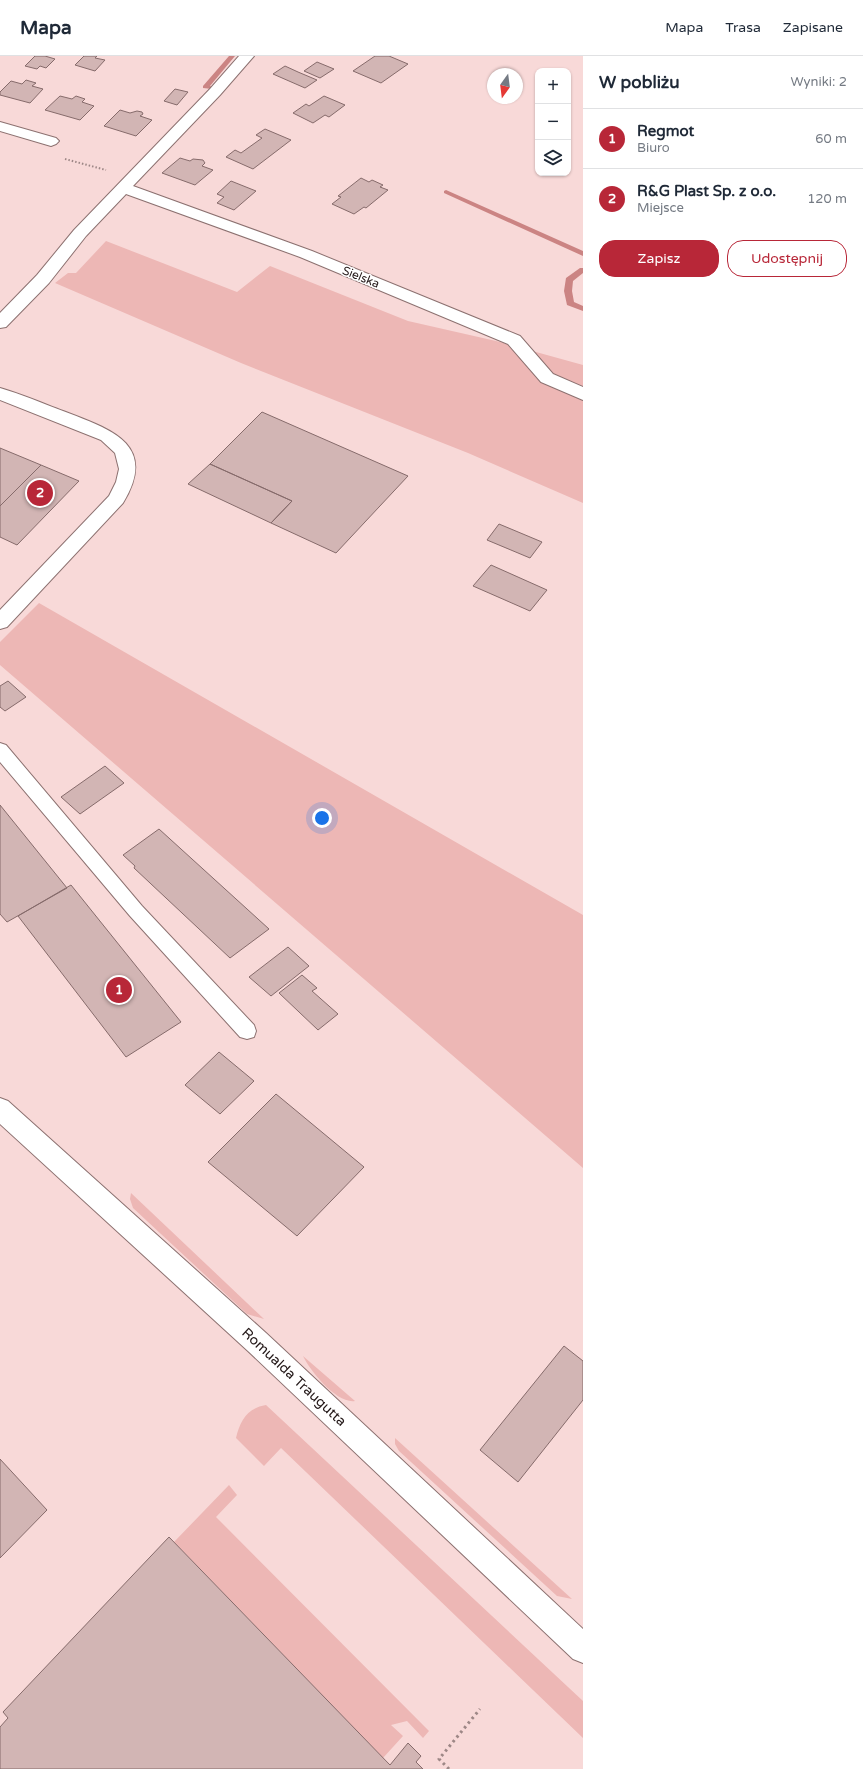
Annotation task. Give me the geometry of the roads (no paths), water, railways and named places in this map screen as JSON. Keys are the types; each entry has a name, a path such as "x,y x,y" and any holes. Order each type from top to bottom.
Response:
{"street":[{"path":"0,323 43,279 80,233 215,92 247,56"},
{"path":"0,126 51,141"},
{"name":"Sielska","path":"127,183 306,254 514,340 547,378 583,394"},
{"path":"0,394 107,436 123,451 128,469 125,482 117,499 0,622"},
{"name":"Romualda Traugutta","path":"0,1109 257,1342 583,1649"}],"lane":[{"path":"0,750 136,911 247,1031"}],"waterway":[{"path":"210,88 205,87 232,56"},
{"path":"446,192 583,254"},
{"path":"583,270 569,280 568,291 570,303 583,309"}],"place":[{"name":"R&G Plast Sp. z o.o.","path":"40,493"},
{"name":"Regmot","path":"119,990"}]}
